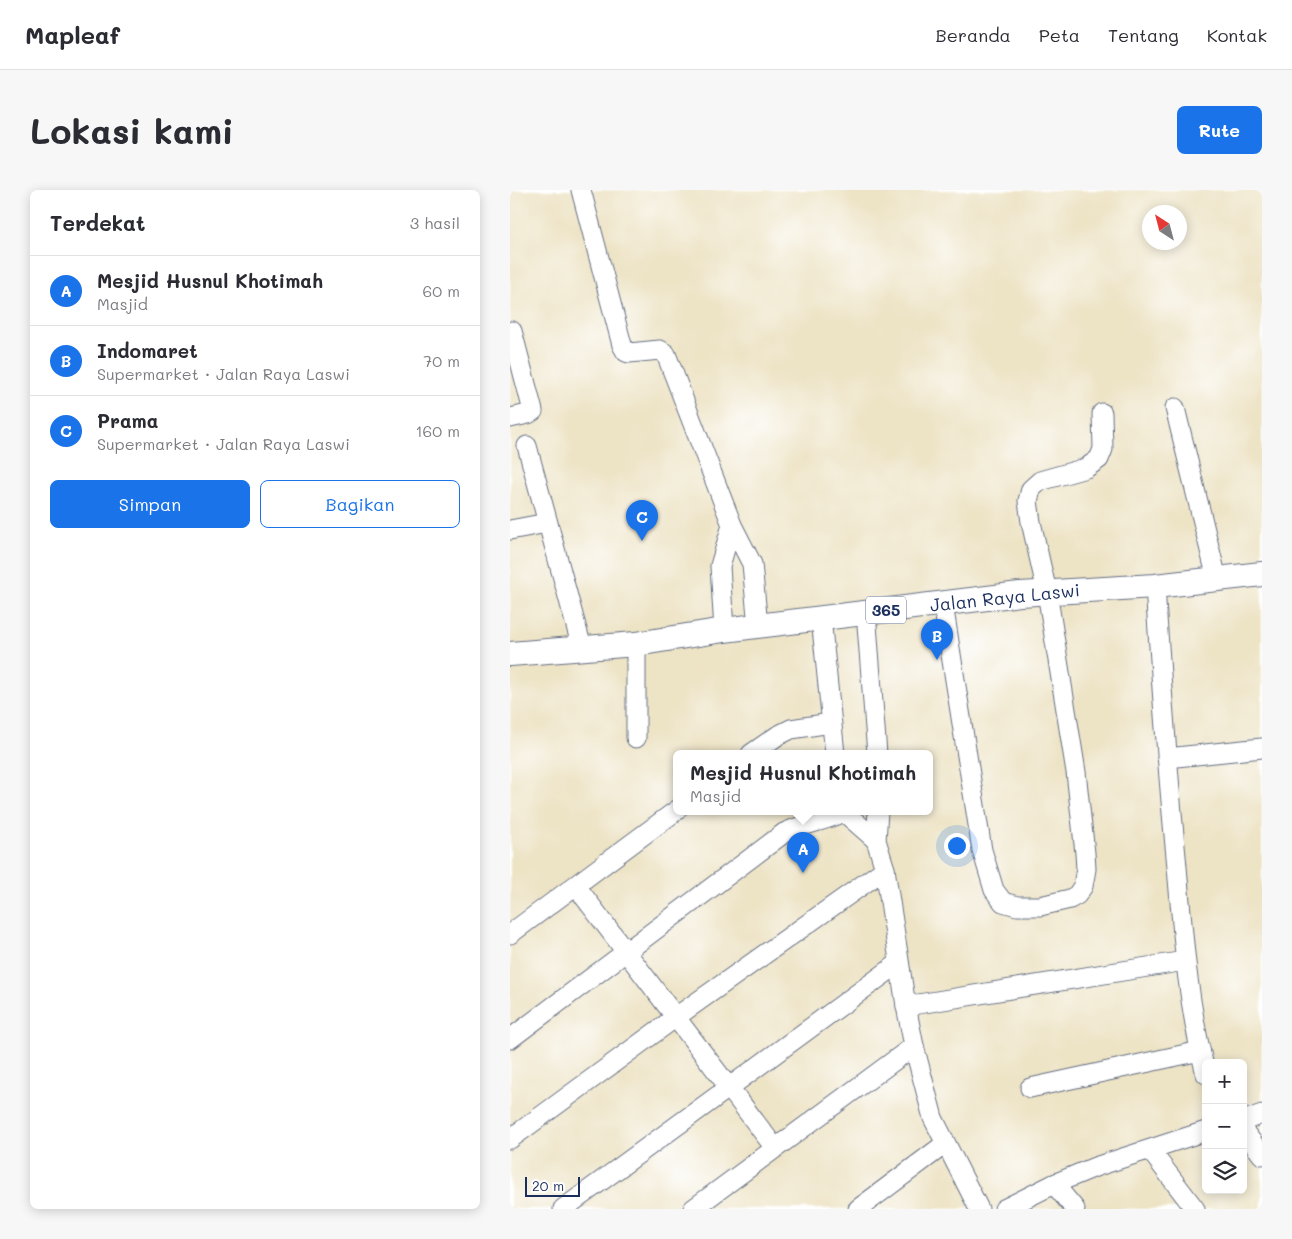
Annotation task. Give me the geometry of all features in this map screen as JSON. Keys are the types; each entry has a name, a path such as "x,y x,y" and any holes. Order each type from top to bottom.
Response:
{"main road":[{"name":"Jalan Raya Laswi","path":"510,654 636,644 724,630 866,612 1047,592 1155,586 1262,574"}],"street":[{"path":"581,190 622,346 629,353 660,350 666,354 732,525 752,564 758,626"},
{"path":"510,418 528,414 532,411 512,331"},
{"path":"1175,408 1217,579"},
{"path":"943,604 982,850 990,880 999,898 1010,905 1040,906 1058,903 1076,896 1083,886 1086,869 1076,772 1047,592 1028,501 1031,489 1040,481 1091,466 1099,459 1103,449 1104,436 1102,413"},
{"path":"527,446 582,648"},
{"path":"510,530 547,523"},
{"path":"724,630 720,566 732,525"},
{"path":"1155,586 1167,758 1185,962 1202,1059"},
{"path":"866,612 877,750"},
{"path":"821,618 834,750"},
{"path":"636,644 636,738"},
{"path":"757,750 791,729 831,723"},
{"path":"1167,758 1262,748"},
{"path":"510,934 673,813"},
{"path":"510,1038 784,833 798,826 830,819 837,815"},
{"path":"847,815 876,840"},
{"path":"878,815 876,840 885,869 914,1046 933,1118 979,1209"},
{"path":"510,1140 676,1017 885,869"},
{"path":"576,886 775,1148"},
{"path":"906,1006 1185,962"},
{"path":"563,1209 899,963"},
{"path":"693,1209 914,1046"},
{"path":"1030,1088 1200,1051"},
{"path":"1247,1120 1262,1114"},
{"path":"1004,1209 1054,1184 1095,1167 1202,1132"},
{"path":"1247,1135 1262,1155"},
{"path":"858,1209 945,1144"},
{"path":"1150,1150 1195,1209"},
{"path":"1054,1184 1076,1209"}],"place":[{"name":"Prama","path":"642,541"},
{"name":"Indomaret","path":"937,660"},
{"name":"Mesjid Husnul Khotimah","path":"803,873"}]}
